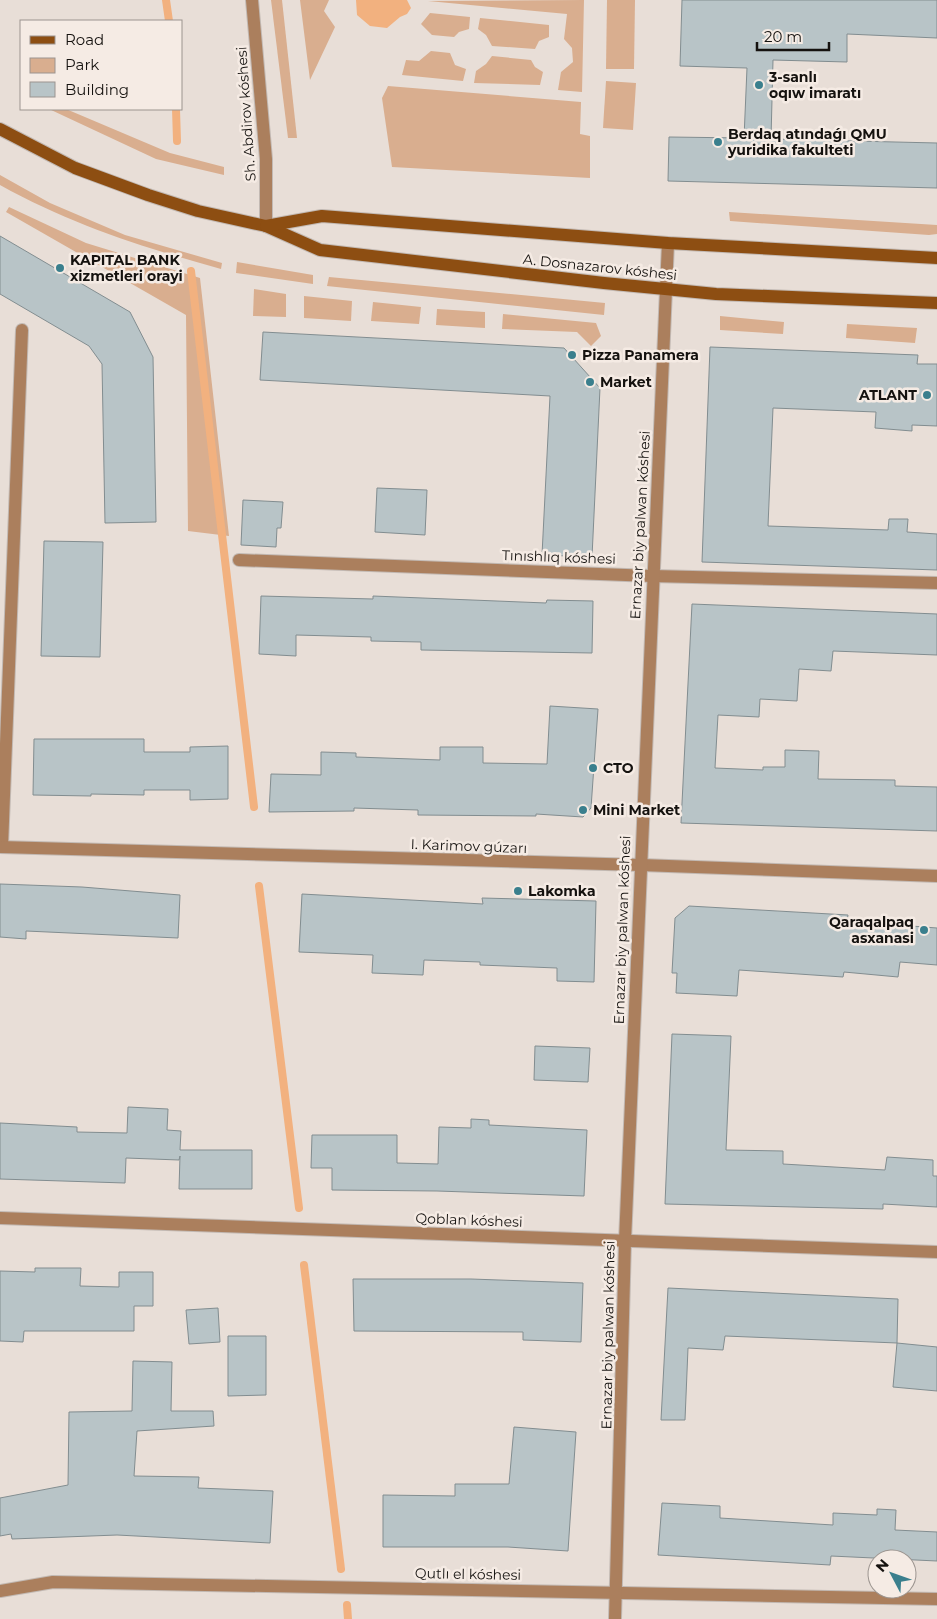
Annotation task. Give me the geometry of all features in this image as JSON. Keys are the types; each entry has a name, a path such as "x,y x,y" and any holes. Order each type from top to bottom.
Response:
{"main road":[{"name":"A. Dosnazarov kóshesi","path":"0,129 75,168 198,211 266,226 320,250 666,290 716,294 937,303"},
{"name":"A. Dosnazarov kóshesi","path":"266,226 322,216 668,243 937,258"}],"street":[{"name":"Sh. Abdirov kóshesi","path":"252,0 266,159 266,226"},
{"name":"Ernazar biy palwan kóshesi","path":"615,1619 625,1241 652,576 668,243"},
{"path":"1,847 22,330"},
{"name":"Tınıshlıq kóshesi","path":"239,560 652,576 937,583"},
{"name":"I. Karimov gúzarı","path":"1,847 640,865 937,876"},
{"name":"Qoblan kóshesi","path":"0,1218 937,1252"},
{"name":"Qutlı el kóshesi","path":"0,1591 52,1582 937,1599"}],"green space":[{"path":"271,0 282,0 297,138 288,138"},
{"path":"300,0 329,0 324,11 335,27 310,80"},
{"path":"584,0 582,92 558,90 561,72 573,62 572,48 564,39 567,14 428,1"},
{"path":"607,0 635,0 634,69 606,69"},
{"path":"430,13 470,17 469,29 459,32 454,37 432,35 421,24"},
{"path":"480,18 549,25 549,37 539,41 535,49 492,46 486,35 478,29"},
{"path":"431,51 450,53 455,65 466,69 463,81 402,75 406,60 419,61"},
{"path":"492,56 531,60 535,67 543,72 540,85 474,83 476,71 486,64"},
{"path":"606,81 636,83 633,130 603,128"},
{"path":"388,86 581,102 580,134 590,136 590,178 392,167 382,98"},
{"path":"51,110 68,110 170,153 224,167 224,175 156,159"},
{"path":"0,175 50,203 125,235 222,263 221,269 108,234 54,212 0,185"},
{"path":"9,207 86,243 200,278 229,536 188,531 186,315 6,212"},
{"path":"729,212 937,225 937,234 730,221"},
{"path":"237,262 313,275 313,284 236,273"},
{"path":"329,277 605,303 604,315 327,286"},
{"path":"254,289 286,294 286,317 253,316"},
{"path":"304,296 352,301 351,321 304,318"},
{"path":"373,302 421,307 419,324 371,321"},
{"path":"437,309 485,312 485,328 436,325"},
{"path":"503,314 596,323 601,336 591,346 577,332 502,329"},
{"path":"720,316 784,322 783,334 720,330"},
{"path":"847,324 917,328 915,343 846,338"}],"shaded area":[{"path":"356,0 407,0 411,8 407,14 400,17 387,28 370,26 357,15"}],"building":[{"name":"3-sanlı oqıw imaratı","path":"682,0 937,0 937,38 847,34 847,62 773,60 771,139 937,143 937,188 668,181 669,137 744,138 747,68 680,66"},
{"path":"0,236 130,312 153,357 156,522 105,523 102,364 89,346 0,294"},
{"path":"263,332 564,348 600,388 592,557 542,555 550,396 260,380"},
{"path":"710,347 918,355 917,364 937,364 937,426 912,425 912,431 875,428 876,412 773,408 768,526 888,530 889,519 908,519 907,532 937,534 937,570 702,562"},
{"path":"377,488 427,490 425,535 375,532"},
{"path":"243,500 283,502 281,528 277,528 276,547 241,545"},
{"path":"44,541 103,542 100,657 41,656"},
{"path":"261,596 373,599 373,596 546,603 547,600 593,601 592,653 421,650 421,642 371,641 371,637 296,635 296,656 259,654"},
{"path":"692,604 937,614 937,655 833,651 831,671 799,669 797,701 760,699 759,717 718,715 715,768 763,770 763,767 785,767 785,750 819,751 818,779 895,780 895,786 937,787 937,831 681,823"},
{"path":"550,706 598,709 591,808 583,817 536,814 536,816 418,815 418,810 354,808 354,811 269,812 271,774 321,775 321,752 356,753 356,757 440,760 440,747 483,747 483,763 547,764"},
{"path":"34,739 144,739 144,752 190,752 190,747 228,746 228,799 190,800 190,790 144,790 144,795 33,795"},
{"path":"0,884 82,887 180,895 178,938 26,931 26,939 0,937"},
{"path":"302,894 483,904 482,898 596,901 594,982 557,981 557,968 480,965 480,962 424,960 423,975 372,973 373,955 299,952"},
{"path":"689,906 848,915 847,921 937,928 937,965 900,962 898,977 844,972 843,977 739,970 737,996 676,993 677,973 672,973 675,918"},
{"path":"672,1034 731,1036 726,1150 783,1151 783,1164 885,1170 887,1157 933,1160 933,1176 937,1176 937,1207 883,1204 883,1209 665,1204"},
{"path":"535,1046 590,1048 588,1082 534,1080"},
{"path":"128,1107 168,1109 167,1130 181,1131 180,1150 252,1150 252,1189 179,1189 180,1156 179,1160 126,1158 125,1183 0,1179 0,1123 77,1127 77,1132 127,1133"},
{"path":"471,1119 489,1120 489,1125 587,1130 584,1196 332,1190 332,1168 311,1168 312,1135 397,1135 397,1163 438,1164 439,1127 471,1128"},
{"path":"35,1268 81,1268 80,1286 119,1287 119,1272 153,1272 153,1306 134,1306 134,1331 24,1331 23,1342 0,1341 0,1271 35,1272"},
{"path":"353,1279 471,1279 583,1283 581,1342 523,1340 523,1332 354,1331"},
{"path":"668,1288 898,1299 897,1343 725,1336 723,1350 688,1348 685,1420 661,1420"},
{"path":"218,1308 220,1342 189,1344 186,1310"},
{"path":"228,1336 266,1336 266,1395 228,1396"},
{"path":"897,1343 937,1347 937,1391 893,1387"},
{"path":"133,1361 172,1362 171,1411 213,1411 214,1426 137,1431 134,1476 199,1477 198,1488 273,1491 270,1543 117,1535 12,1539 11,1534 0,1536 0,1498 68,1485 69,1412 132,1411"},
{"path":"514,1427 576,1432 568,1551 508,1547 383,1547 383,1495 455,1496 455,1484 509,1484"},
{"path":"662,1503 720,1506 720,1518 833,1525 833,1513 877,1515 877,1509 896,1510 895,1530 937,1532 937,1561 917,1560 917,1549 867,1549 867,1558 831,1556 830,1565 658,1555"}],"waterway":[{"path":"166,0 169,20"},
{"path":"176,110 177,141"},
{"path":"191,271 254,807"},
{"path":"259,886 299,1208"},
{"path":"304,1265 341,1569"},
{"path":"347,1605 348,1619"}],"place":[{"name":"3-sanlı oqıw imaratı","path":"759,85"},
{"name":"Berdaq atındaǵı QMU yuridika fakulteti","path":"718,142"},
{"name":"KAPITAL BANK xizmetleri orayi","path":"60,268"},
{"name":"Pizza Panamera","path":"572,355"},
{"name":"Market","path":"590,382"},
{"name":"ATLANT","path":"927,395"},
{"name":"СТО","path":"593,768"},
{"name":"Mini Market","path":"583,810"},
{"name":"Lakomka","path":"518,891"},
{"name":"Qaraqalpaq asxanasi","path":"924,930"}]}
